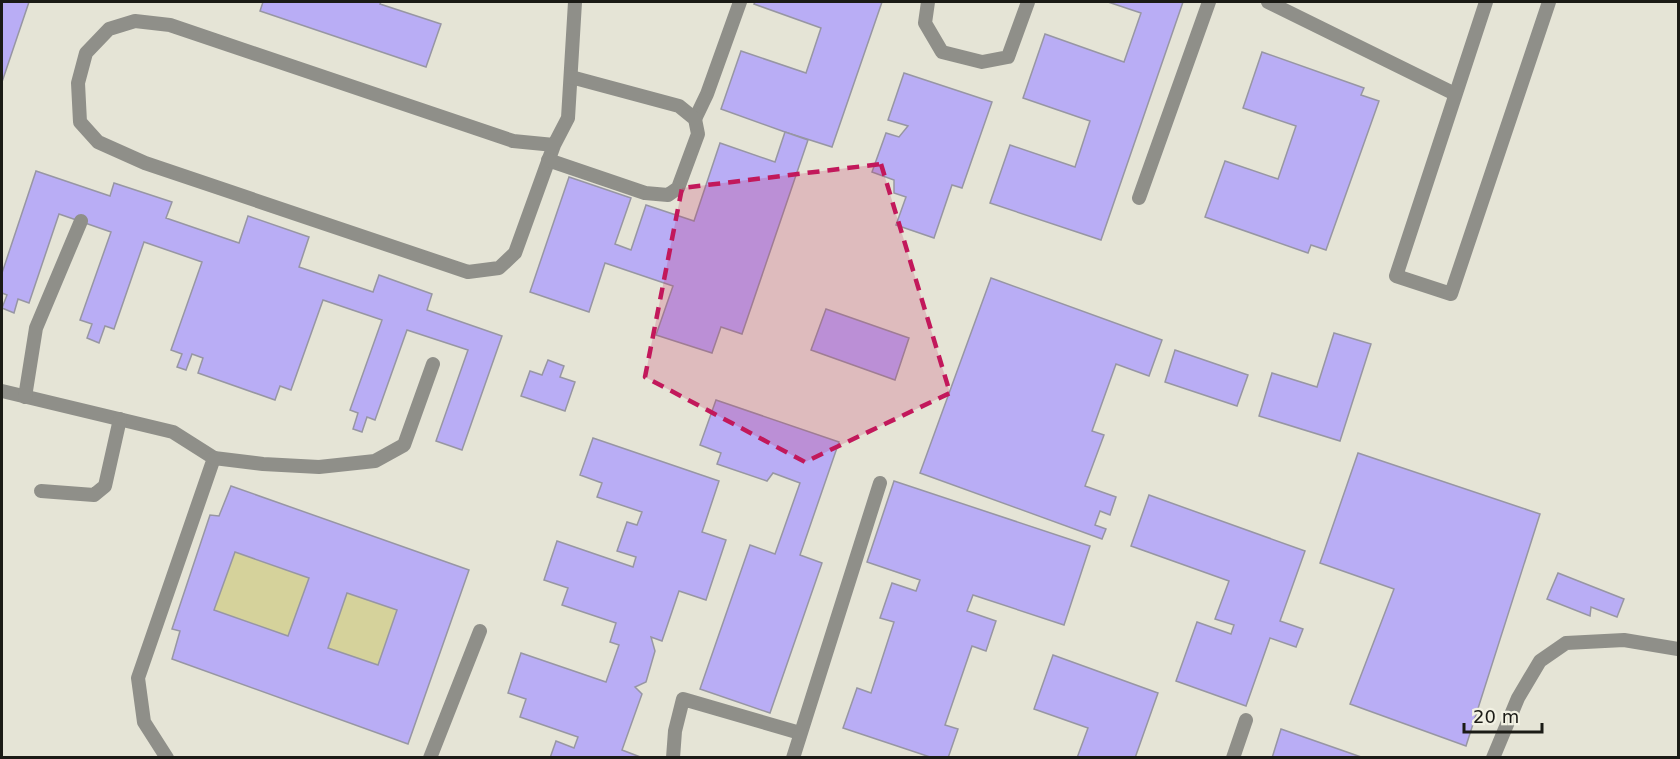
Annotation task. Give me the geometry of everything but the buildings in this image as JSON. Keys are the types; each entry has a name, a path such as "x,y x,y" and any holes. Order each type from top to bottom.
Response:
{"lane":[{"path":"554,145 513,141 170,25 135,21 109,29 86,53 78,83 80,122 98,142 145,163 468,272 499,268 515,253 548,160 568,118 575,2"},
{"path":"548,160 645,193 668,195 678,188 698,134 695,119 707,94 740,2"},
{"path":"928,2 925,23 942,52 982,62 1008,57 1028,2"},
{"path":"1139,198 1209,2"},
{"path":"1268,2 1455,94"},
{"path":"1486,2 1396,276 1450,294 1548,2"},
{"path":"571,77 679,106 695,119"},
{"path":"25,397 36,328 81,222"},
{"path":"2,391 173,432 214,458 263,464 319,466 375,461 404,445 433,364"},
{"path":"41,491 94,495 105,486 120,419"},
{"path":"167,758 144,722 138,678 214,458"},
{"path":"793,758 880,483"},
{"path":"430,758 480,631"},
{"path":"1493,758 1518,698 1540,661 1566,643 1624,640 1678,649"},
{"path":"673,758 675,731 683,699 800,733"},
{"path":"1233,758 1246,720"}],"highlighted area":[{"path":"881,164 950,393 805,462 645,377 682,188"}],"shaded area":[{"path":"235,552 309,578 288,636 214,610"},
{"path":"347,593 397,610 378,665 328,648"}]}
